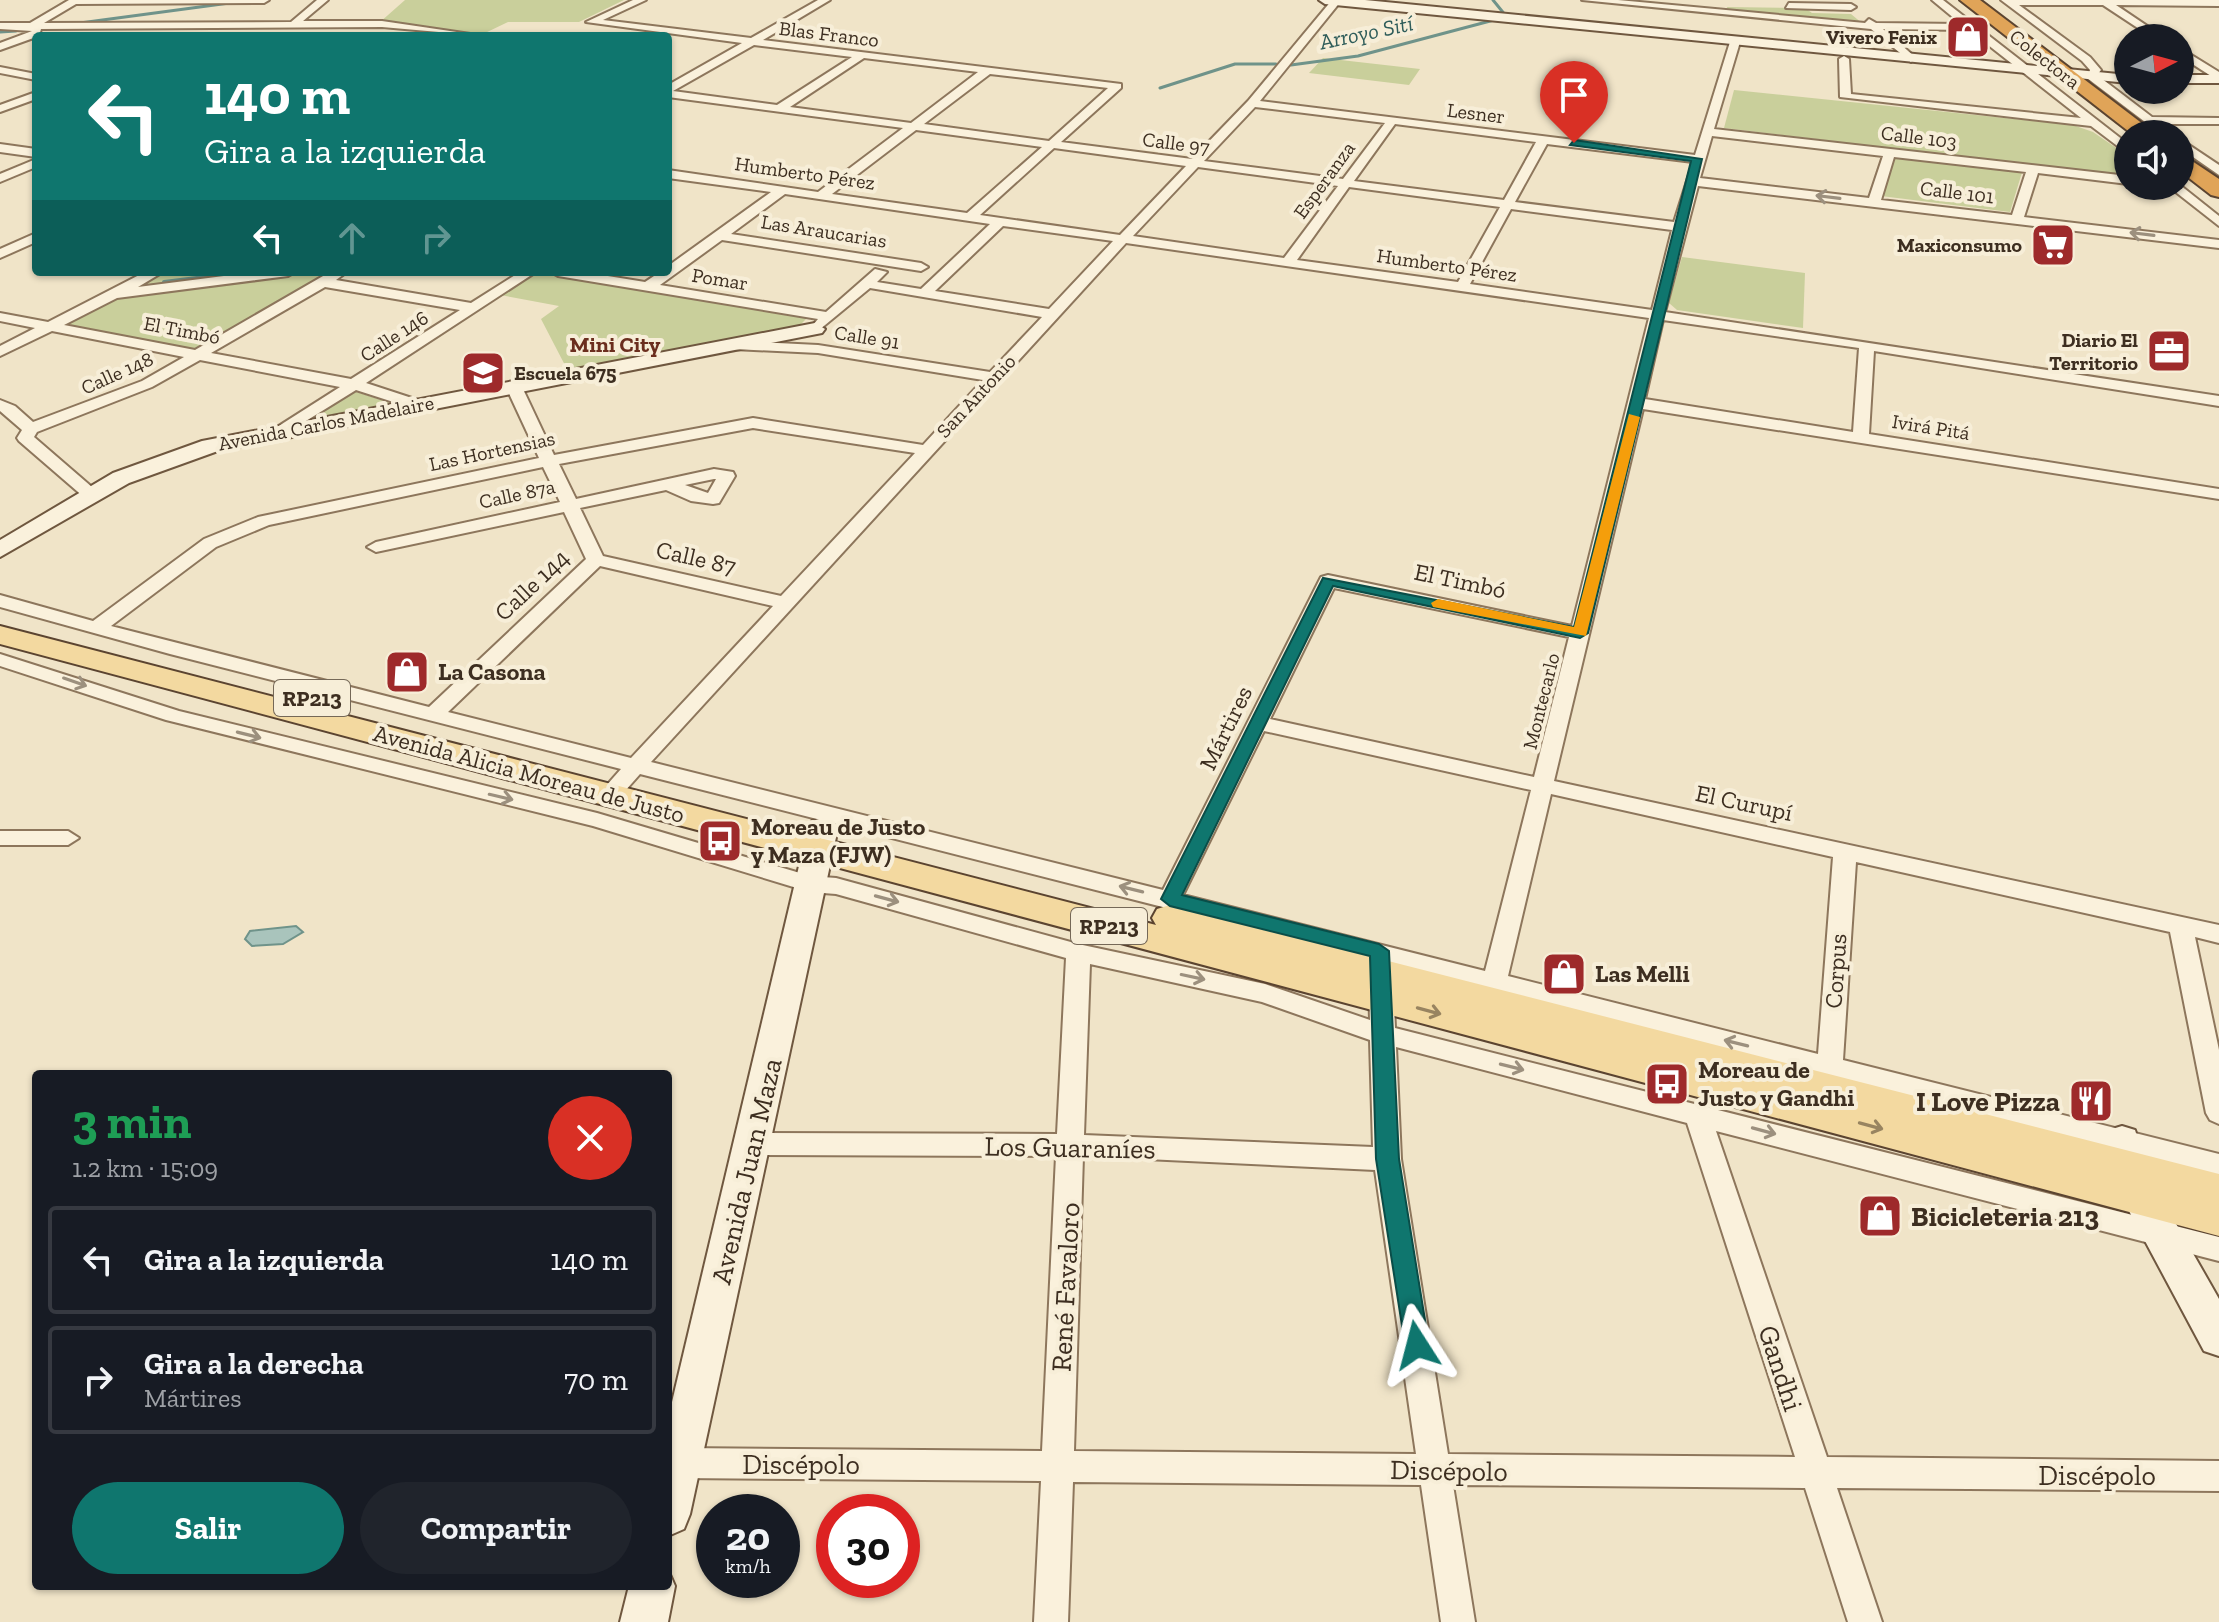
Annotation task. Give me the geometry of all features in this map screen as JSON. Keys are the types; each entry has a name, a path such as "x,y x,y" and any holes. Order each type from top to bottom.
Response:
{"highway":[{"path":"1969,0 2127,120"},
{"path":"1952,12 2041,36 2089,67"},
{"path":"2057,94 2127,120"},
{"path":"2193,201 2184,183 2200,164"}],"main road":[{"path":"1331,1 2067,75 2089,67 2114,76"},
{"path":"2194,76 2218,76"},
{"name":"Avenida Carlos Madelaire","path":"0,550 91,494 173,458 280,432 418,405 733,345 821,332"},
{"name":"Avenida Alicia Moreau de Justo","path":"0,618 621,782 817,854 2219,1192"},
{"name":"Avenida Alicia Moreau de Justo","path":"0,635 621,782"},
{"name":"Avenida Juan Maza","path":"672,1497 817,854"},
{"name":"Avenida Alicia Moreau de Justo","path":"1381,989 1492,990 1829,1078 2131,1169 2219,1218"},
{"path":"2131,1169 2162,1235 2219,1338"},
{"path":"644,1622 651,1590"}],"street":[{"path":"0,47 75,0 264,0"},
{"path":"292,26 323,0"},
{"name":"Blas Franco","path":"641,0 591,22 1117,86 1051,145"},
{"path":"672,90 825,0"},
{"path":"1587,0 1719,6 1848,3 1911,59"},
{"name":"Colectora","path":"1937,0 2114,139"},
{"name":"San Antonio","path":"621,782 1052,314 1252,103 1331,1"},
{"path":"1611,1 1638,32"},
{"path":"2008,1 2218,2"},
{"name":"Colectora","path":"2008,1 2089,67 2141,120"},
{"path":"2104,1 2139,24"},
{"path":"1719,6 1874,27 1972,27"},
{"name":"Montecarlo","path":"1492,990 1657,315 1728,41 1719,6"},
{"path":"364,32 382,24"},
{"path":"0,26 382,24 447,32"},
{"path":"257,32 272,26"},
{"path":"158,32 171,27"},
{"path":"0,37 34,28"},
{"path":"779,109 861,56"},
{"path":"1844,59 1846,97 2093,123"},
{"path":"2194,60 2218,76"},
{"path":"0,70 32,76"},
{"path":"822,195 987,71"},
{"name":"Calle 97","path":"672,93 1679,227"},
{"path":"0,109 32,97"},
{"name":"Lesner","path":"1252,103 1697,159"},
{"name":"Esperanza","path":"1288,262 1392,121"},
{"path":"2194,123 2219,121"},
{"name":"Calle 103","path":"1706,132 2114,179"},
{"path":"1462,287 1543,140"},
{"path":"970,217 1051,145"},
{"path":"0,148 32,152"},
{"path":"1874,203 1889,154"},
{"path":"0,178 32,165"},
{"path":"2017,220 2033,170"},
{"name":"Humberto Pérez","path":"672,177 822,195 1867,345 2219,401"},
{"name":"Calle 101","path":"1691,181 2219,244"},
{"path":"672,270 783,190"},
{"path":"2193,201 2219,222"},
{"path":"924,293 1001,221"},
{"name":"Las Araucarias","path":"721,236 921,267"},
{"path":"0,254 32,239"},
{"path":"821,332 892,262"},
{"path":"866,288 921,267 955,263"},
{"path":"0,352 147,276"},
{"path":"113,294 256,276"},
{"name":"Calle 148","path":"31,429 147,384 333,276"},
{"name":"Calle 146","path":"280,432 523,276"},
{"name":"Pomar","path":"582,276 648,287 821,332"},
{"path":"648,287 664,276"},
{"path":"323,282 474,308"},
{"name":"Las Araucarias","path":"866,288 924,293 1052,314"},
{"name":"El Timbó","path":"0,317 356,385"},
{"name":"Calle 91","path":"821,332 994,377"},
{"path":"1861,438 1867,345"},
{"path":"356,385 418,405"},
{"name":"Calle 144","path":"434,714 596,560 514,387"},
{"name":"Ivirá Pitá","path":"1637,403 2219,494"},
{"path":"0,405 31,429 25,438 91,494"},
{"name":"Las Hortensias","path":"96,628 210,543 237,530 547,461 753,423 926,450"},
{"name":"Calle 87a","path":"376,547 667,484"},
{"name":"Calle 87","path":"596,560 786,603"},
{"name":"El Timbó","path":"1328,581 1580,633"},
{"name":"Mártires","path":"1170,899 1328,581"},
{"path":"0,601 434,714 621,782 1170,899 1381,989 1697,1113 2219,1249"},
{"path":"0,660 173,716 597,820 817,854 836,886 1078,953 1265,993 1381,989"},
{"name":"El Curupí","path":"1258,723 2219,934"},
{"path":"0,838 68,838"},
{"name":"Corpus","path":"1829,1078 1845,852"},
{"path":"2181,926 2219,1113"},
{"name":"René Favaloro","path":"1051,1622 1078,953"},
{"path":"1381,989 1387,1159 1458,1622"},
{"name":"Gandhi","path":"1697,1113 1865,1622"},
{"name":"Los Guaraníes","path":"752,1144 1072,1145 1387,1159"},
{"path":"2131,1169 2219,1165"},
{"name":"Discépolo","path":"680,1463 2219,1476"}],"green space":[{"path":"405,0 624,0 579,22 508,22 487,32 379,23"},
{"path":"1727,7 1805,8 1812,13 1851,14 1863,24 1728,12"},
{"path":"1323,58 1420,69 1409,85 1309,73"},
{"path":"1734,90 2073,125 2093,132 2114,146 2114,175 1724,128"},
{"path":"1888,152 2023,169 2010,212 1881,196"},
{"path":"1682,257 1805,273 1803,328 1677,310 1669,303"},
{"path":"154,276 329,276 194,353 57,326"},
{"path":"531,276 567,276 808,317 798,327 568,371 541,319 559,306 500,295"},
{"path":"347,389 403,407 289,428"}],"water":[{"path":"296,926 303,932 283,944 252,946 245,939 250,931"}],"waterway":[{"name":"Arroyo Sití","path":"1493,0 1506,16"},
{"path":"80,23 237,2"},
{"name":"Arroyo Sití","path":"1291,65 1358,56 1494,20"},
{"path":"0,32 16,31"},
{"name":"Arroyo Sití","path":"1160,88 1235,64 1276,64"},
{"name":"Arroyo Sití","path":"164,282 213,276"}],"slow traffic":[{"path":"1438,603 1580,633 1633,417"}],"place":[{"name":"Vivero Fenix","path":"1968,37"},
{"name":"Maxiconsumo","path":"2053,245"},
{"name":"Diario El Territorio","path":"2169,351"},
{"name":"Escuela 675","path":"483,373"},
{"name":"La Casona","path":"407,672"},
{"name":"Moreau de Justo y Maza (FJW)","path":"720,841"},
{"name":"Las Melli","path":"1564,974"},
{"name":"Moreau de Justo y Gandhi","path":"1667,1084"},
{"name":"I Love Pizza","path":"2091,1101"},
{"name":"Bicicleteria 213","path":"1880,1216"}],"district":[{"name":"Mini City","path":"615,344"}],"route":[{"path":"1417,1345 1387,1159 1379,951 1170,899 1328,581 1580,633 1697,159 1574,143"}]}
